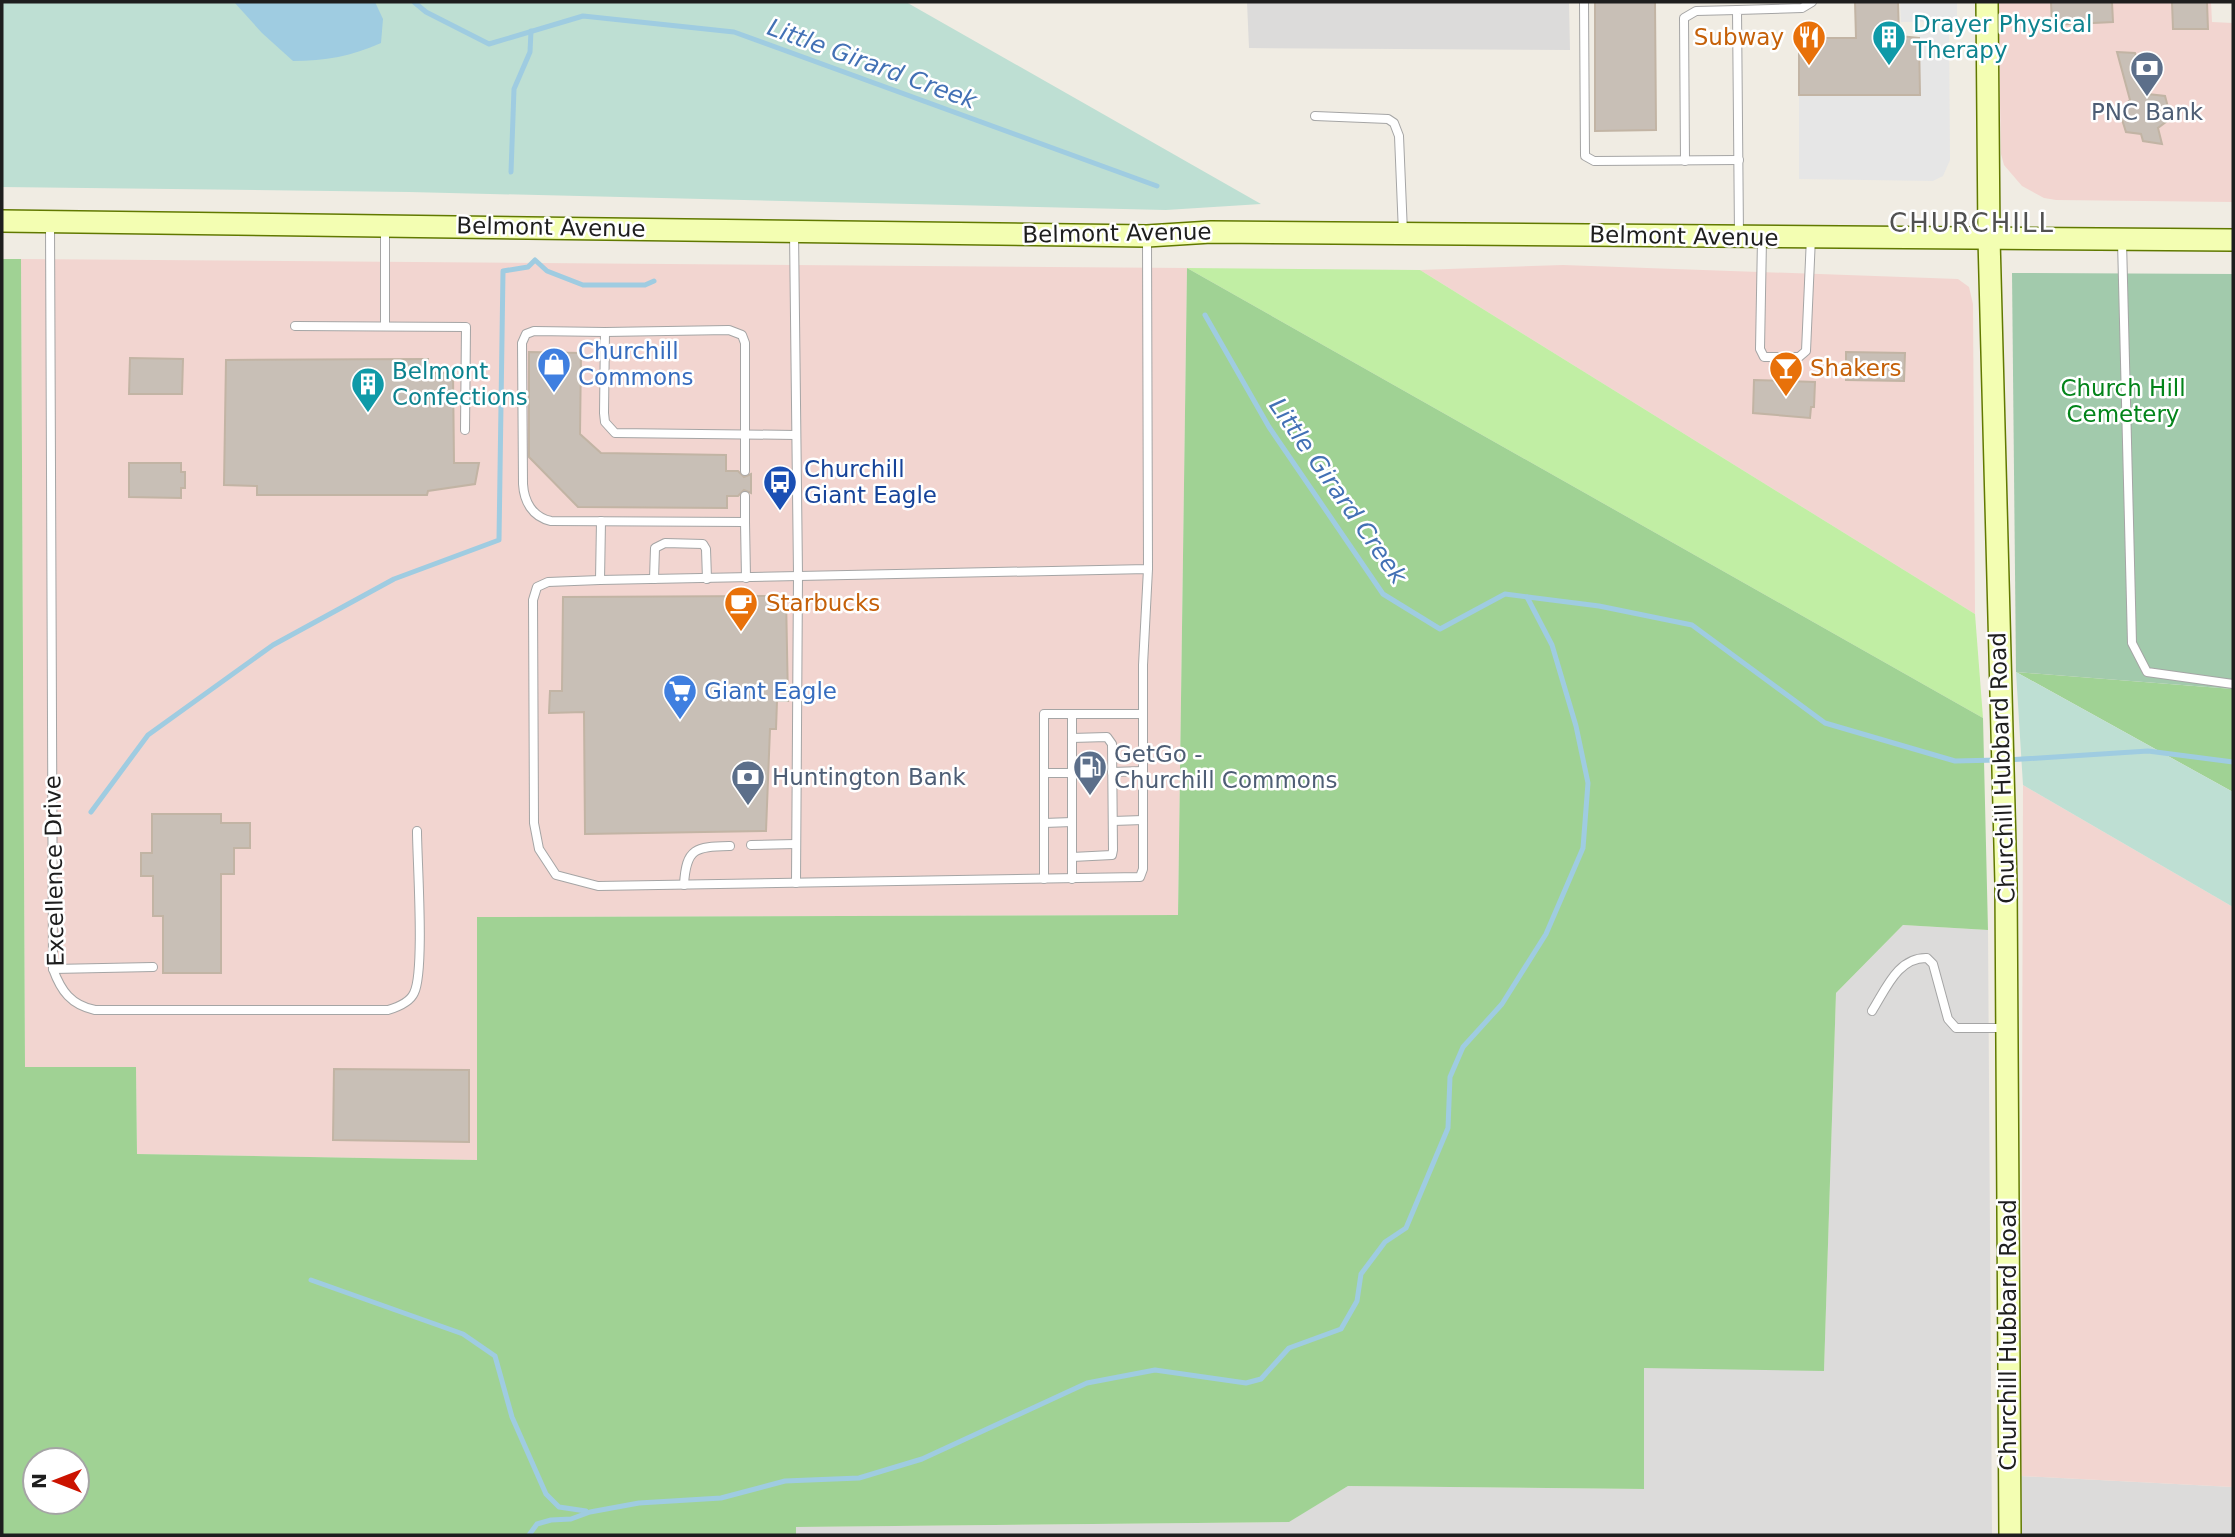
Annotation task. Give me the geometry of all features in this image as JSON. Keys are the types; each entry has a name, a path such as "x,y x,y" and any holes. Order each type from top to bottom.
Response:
{"main road":[{"name":"Churchill Hubbard Road","path":"1987,2 1989,238 2006,883 2010,1535"},
{"name":"Belmont Avenue","path":"2,221 1147,236 1211,232 2233,240"}],"lane":[{"path":"1584,2 1585,156 1594,161 1739,160"},
{"path":"1685,161 1684,18 1696,11 1802,8 1812,2"},
{"path":"1737,10 1739,236"},
{"path":"1315,116 1388,119 1394,123 1399,136 1403,233"},
{"name":"Excellence Drive","path":"50,222 53,969 61,991 82,1007 95,1010 388,1010 401,1006 414,993 419,968 416,831"},
{"path":"384,225 384,326"},
{"path":"794,231 798,575 796,883"},
{"path":"1147,236 1148,569 1143,616 1143,869 1139,877 598,886 556,875 540,849 534,823 533,600 537,587 548,582 600,580 1148,569"},
{"path":"1762,236 1760,349 1764,356 1800,357 1806,351 1811,237"},
{"path":"2122,238 2132,643 2147,672 2233,684"},
{"path":"295,326 466,327 465,430"},
{"path":"745,471 746,343 742,335 729,330 534,331 526,334 522,343 523,484 528,504 544,519 745,522"},
{"path":"605,332 604,413 609,429 622,435 796,435"},
{"path":"745,496 746,578"},
{"path":"600,580 601,521"},
{"path":"654,579 655,548 665,542 703,544 706,549 707,579"},
{"path":"1072,714 1073,879"},
{"path":"1044,879 1044,715 1142,714"},
{"path":"1072,738 1110,739 1113,821 1112,855 1072,857"},
{"path":"1112,772 1143,771"},
{"path":"1044,773 1072,773"},
{"path":"1113,821 1143,820"},
{"path":"1044,823 1072,822"},
{"path":"751,845 796,844"},
{"path":"684,885 685,867 692,853 705,846 730,846"},
{"path":"1872,1011 1904,963 1912,958 1927,958 1933,964 1948,1020 1956,1028 2007,1028"},
{"path":"53,969 153,967"}],"shaded area":[{"path":"2,2 906,2 1261,204 1166,210 409,192 2,187"},
{"path":"234,2 375,2 383,19 381,43 338,57 293,61 262,33"},
{"path":"1247,2 1569,2 1570,50 1249,48"},
{"path":"1900,2 1957,2 1957,21 1901,22"},
{"path":"1998,2 2211,2 2212,22 2233,23 2233,202 2056,200 2044,198 2022,186 2004,165 2001,154"},
{"path":"1949,28 1950,160 1943,176 1933,181 1799,179 1799,95 1919,95 1919,29"},
{"path":"21,259 1187,268 1178,915 478,917 478,1160 137,1154 136,1067 25,1067"},
{"path":"1563,265 1958,279 1969,287 1973,304 1975,614 1420,270"},
{"path":"2016,672 2233,792 2233,907 2023,785"},
{"path":"2023,785 2233,907 2233,1487 2021,1476"},
{"path":"1903,925 1988,930 1992,1535 486,1535 486,1530 1288,1522 1348,1486 1644,1489 1644,1367 1824,1370 1836,993"},
{"path":"2021,1476 2233,1487 2233,1535 2022,1535"}],"green space":[{"path":"2,259 21,259 25,1067 136,1067 137,1154 477,1160 477,917 1178,915 1187,268 1983,718 1988,930 1903,925 1836,993 1824,1371 1644,1368 1644,1489 1348,1486 1289,1522 796,1527 796,1535 2,1535"},
{"path":"1187,268 1420,270 1975,614 1983,718"},
{"name":"Church Hill Cemetery","path":"2012,273 2233,274 2233,689 2016,672"},
{"path":"2016,672 2233,689 2233,792"}],"building":[{"path":"1595,2 1655,2 1656,130 1595,131"},
{"path":"1855,2 1898,2 1899,36 1919,38 1920,95 1799,95 1799,38 1856,38"},
{"path":"2051,2 2112,2 2113,22 2052,25"},
{"path":"2172,2 2207,2 2208,29 2173,29"},
{"name":"PNC Bank","path":"2117,52 2135,53 2148,94 2165,96 2171,118 2158,128 2162,144 2143,141 2141,134 2126,132 2119,110 2130,100"},
{"name":"Churchill Commons","path":"529,352 581,353 580,434 601,453 726,455 726,471 738,471 744,477 751,474 751,493 744,490 738,496 727,496 727,508 578,507 529,457"},
{"path":"1846,352 1905,353 1904,381 1846,380"},
{"path":"130,358 183,359 182,394 129,394"},
{"name":"Belmont Confections","path":"428,359 428,373 453,373 454,463 479,463 475,484 428,491 427,495 257,495 257,486 224,485 226,360"},
{"name":"Shakers","path":"1754,380 1815,382 1814,407 1811,407 1810,418 1753,413"},
{"path":"129,463 181,463 181,472 185,472 185,488 181,488 181,498 129,497"},
{"name":"Giant Eagle","path":"786,596 788,701 777,701 776,729 770,729 766,831 585,834 584,712 549,713 550,691 562,691 563,597"},
{"path":"152,814 221,814 221,823 250,823 250,848 234,848 234,874 221,874 221,973 163,973 163,916 153,916 153,876 141,876 141,853 152,853"},
{"path":"334,1069 469,1070 469,1142 333,1140"}],"waterway":[{"name":"Little Girard Creek","path":"414,2 426,12 489,44 583,16 734,32 1157,186"},
{"path":"511,172 514,89 530,52 531,31"},
{"path":"91,812 148,735 273,645 394,579 499,540 503,271 528,267 535,260 547,271 583,285 645,285 654,281"},
{"name":"Little Girard Creek","path":"1205,315 1269,427 1383,594 1440,629 1505,594 1599,606 1692,625 1825,723 1955,761 1998,760"},
{"path":"529,1535 537,1524 639,1503 721,1498 785,1481 859,1478 922,1459 1087,1383 1155,1370 1246,1383 1261,1379 1289,1348 1341,1329 1357,1301 1361,1274 1385,1242 1406,1228 1448,1128 1450,1077 1463,1047 1502,1004 1546,934 1583,848 1588,783 1576,726 1552,645 1527,597"},
{"name":"Little Girard Creek","path":"2007,760 2148,751 2233,762"},
{"path":"311,1280 463,1334 495,1356 512,1417 546,1494 559,1507 586,1511"}],"place":[{"name":"Subway","path":"1809,67"},
{"name":"Drayer Physical Therapy","path":"1889,67"},
{"name":"PNC Bank","path":"2147,98"},
{"name":"Churchill Commons","path":"554,394"},
{"name":"Shakers","path":"1786,398"},
{"name":"Belmont Confections","path":"368,414"},
{"name":"Churchill Giant Eagle","path":"780,512"},
{"name":"Starbucks","path":"741,633"},
{"name":"Giant Eagle","path":"680,721"},
{"name":"GetGo - Churchill Commons","path":"1090,797"},
{"name":"Huntington Bank","path":"748,807"}],"district":[{"name":"CHURCHILL","path":"1972,223"}]}
